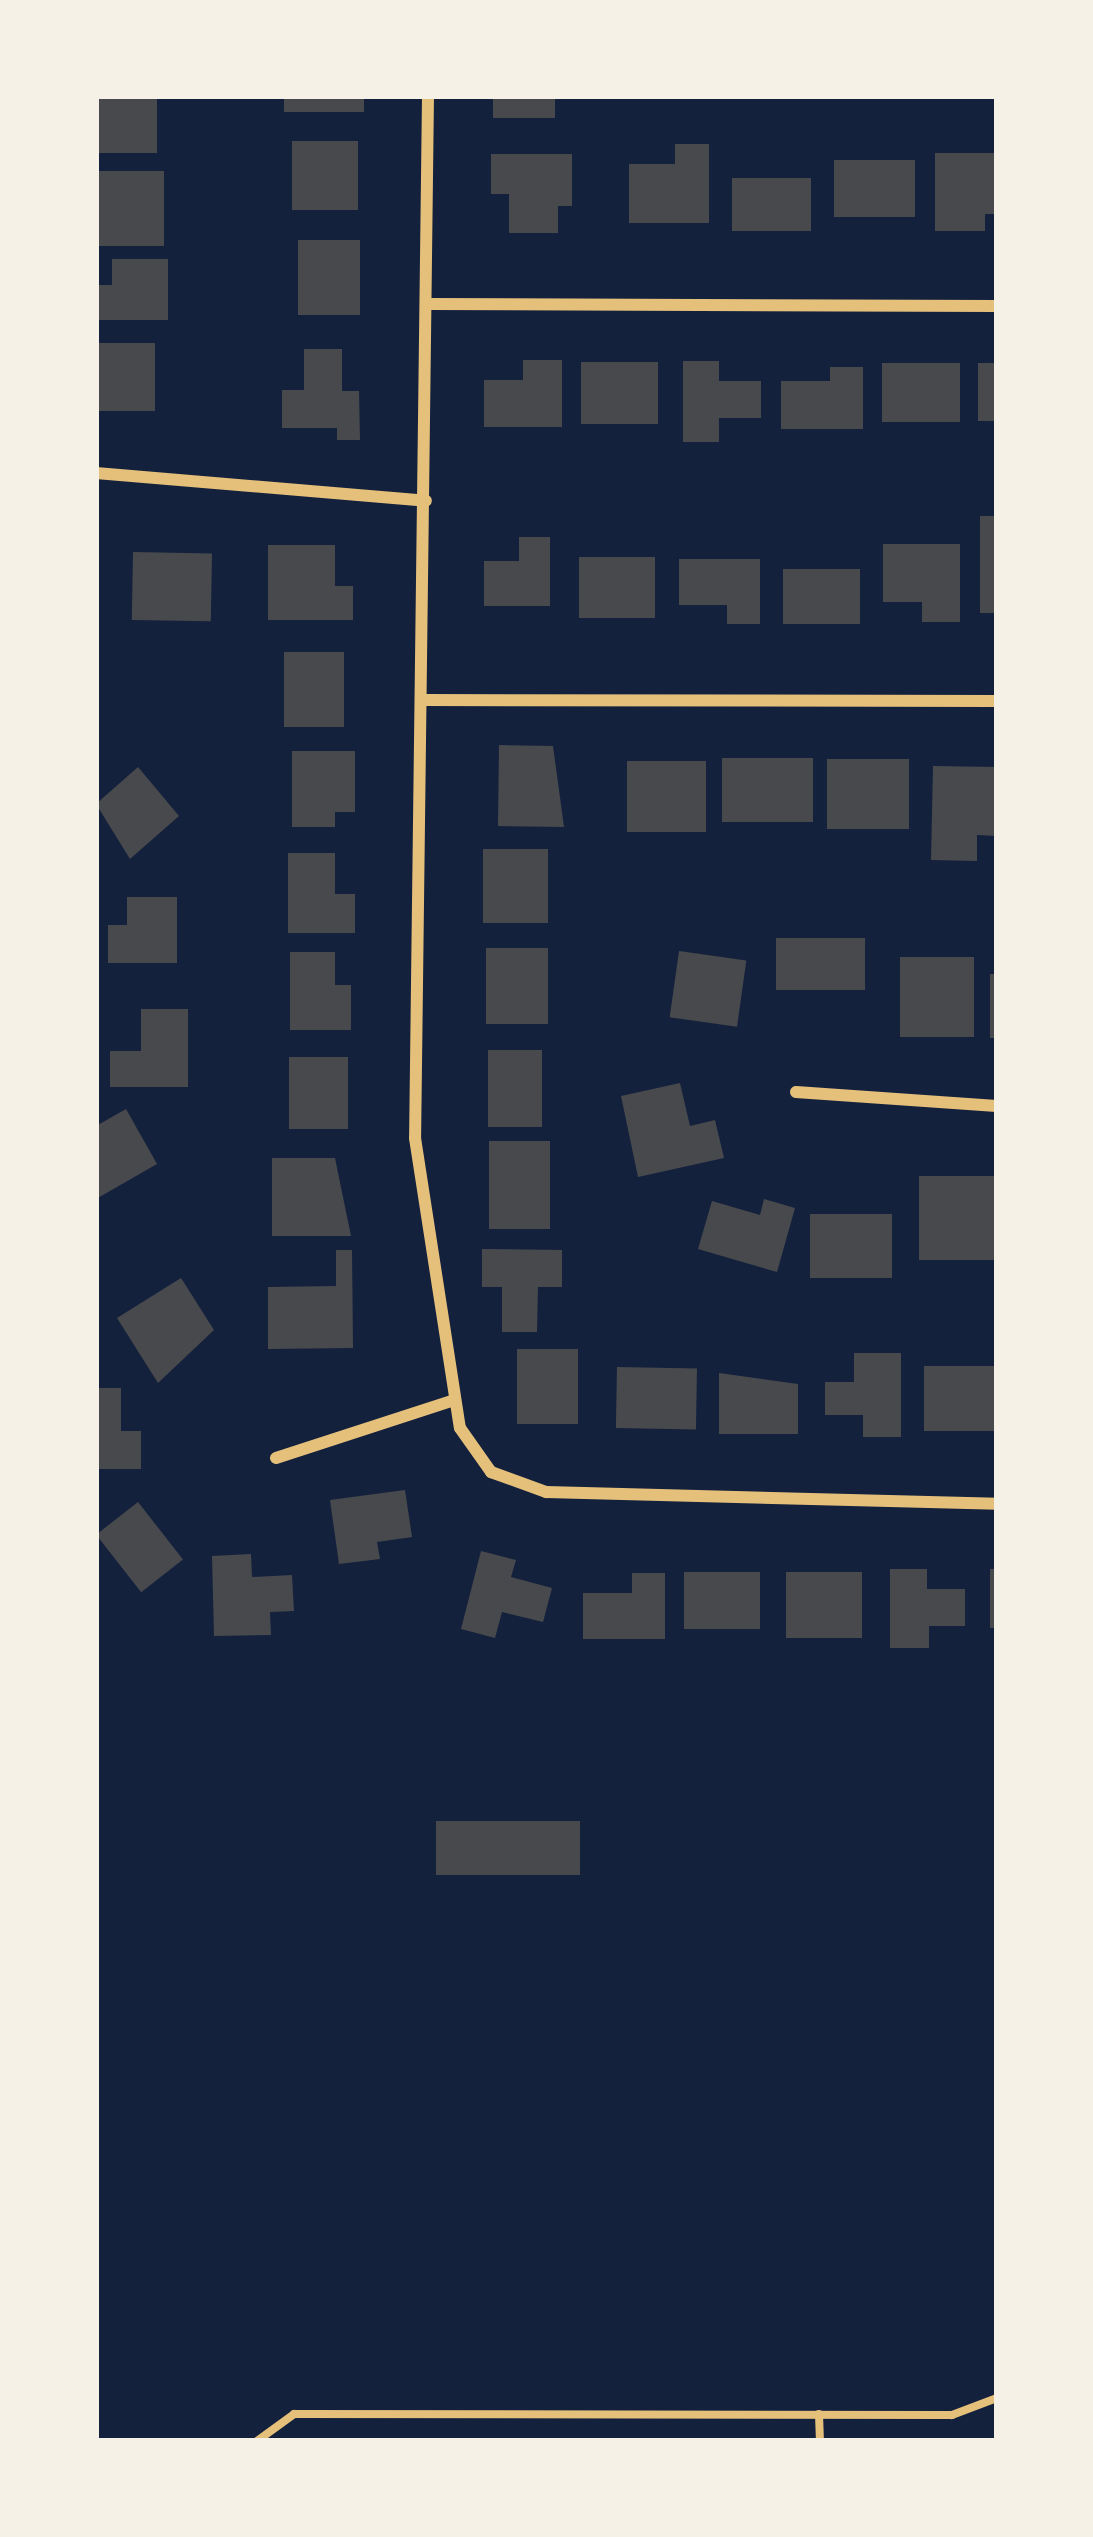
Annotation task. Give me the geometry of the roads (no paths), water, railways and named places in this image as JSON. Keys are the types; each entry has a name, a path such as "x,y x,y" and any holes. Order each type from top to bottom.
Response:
{"street":[{"path":"428,96 415,1138 451,1401 491,1472 546,1492 997,1504"},
{"path":"428,304 997,306"},
{"path":"96,473 426,501"},
{"path":"423,700 997,701"},
{"path":"796,1092 997,1106"},
{"path":"276,1458 451,1401"}],"lane":[{"path":"257,2441 294,2414 952,2415 997,2398"},
{"path":"819,2414 820,2441"}]}
